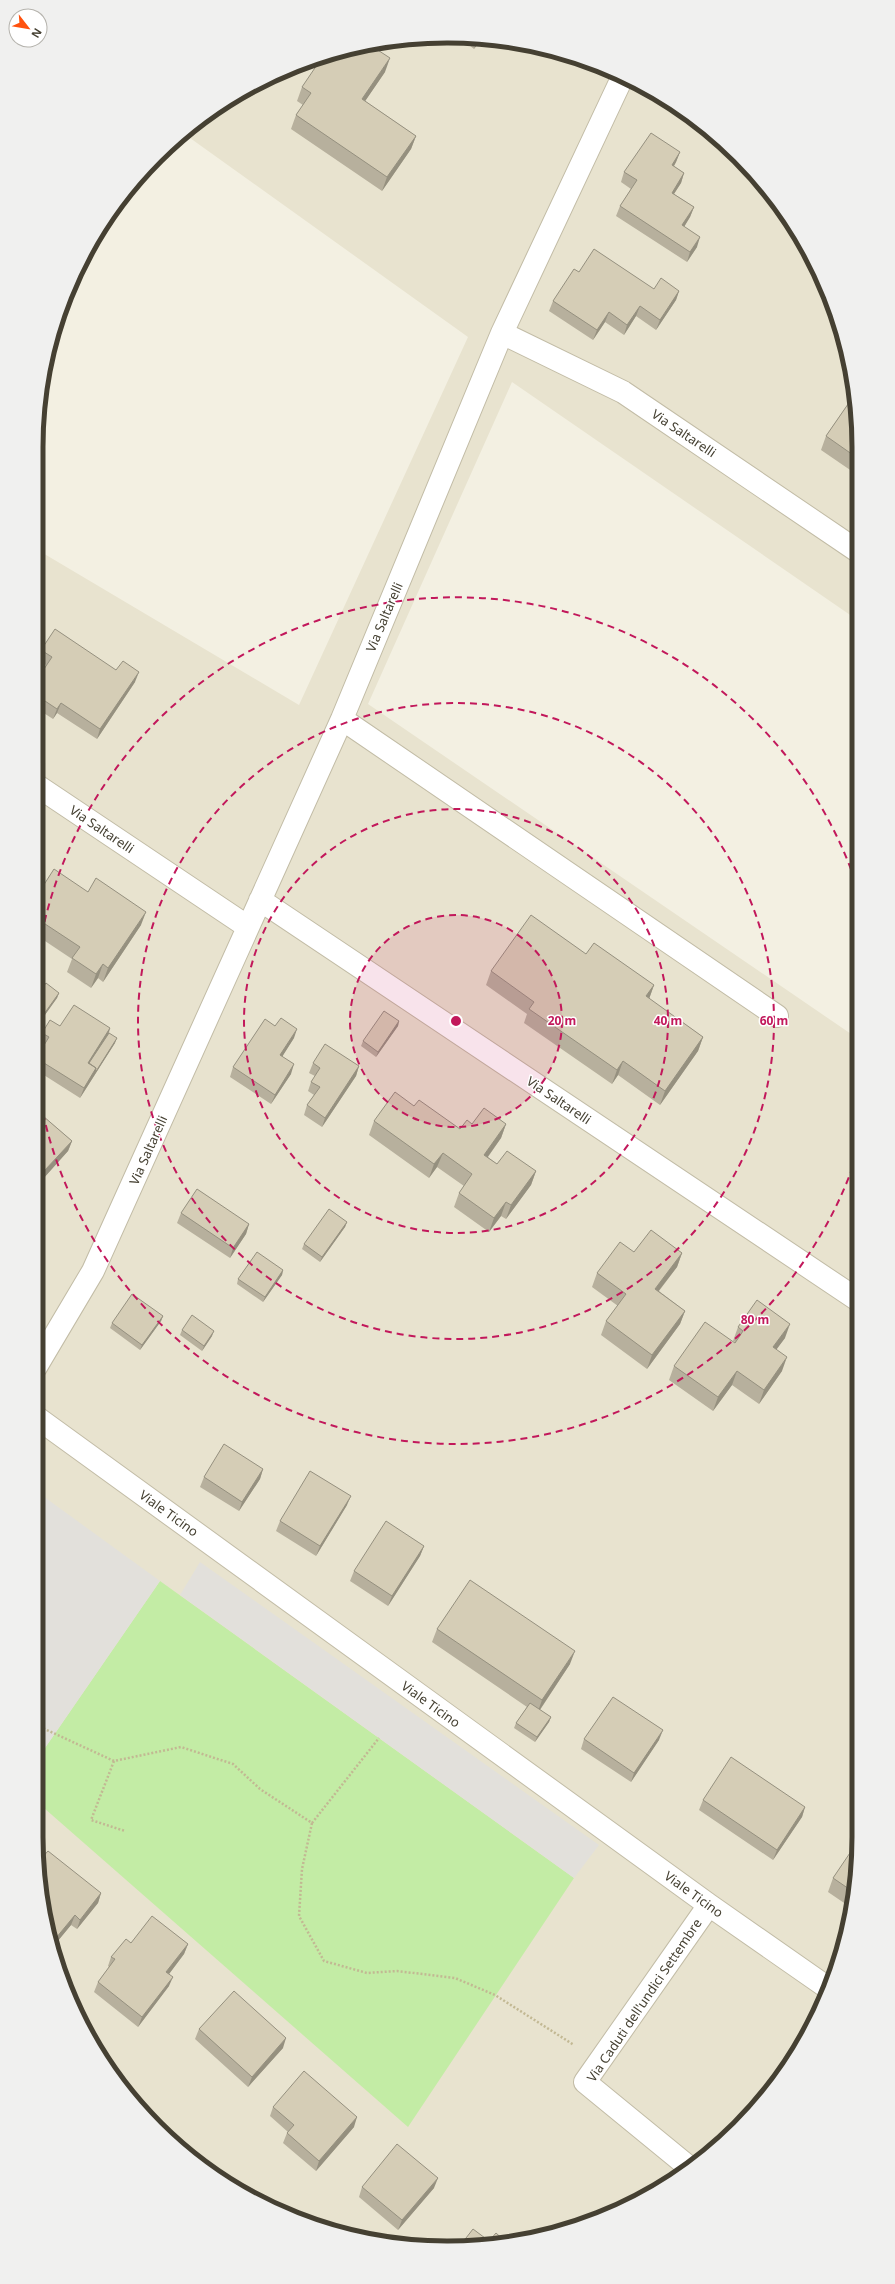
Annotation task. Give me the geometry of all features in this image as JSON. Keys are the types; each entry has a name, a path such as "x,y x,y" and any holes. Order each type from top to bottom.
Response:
{"street":[{"name":"Via Saltarelli","path":"43,1355 93,1271 342,719 502,333 620,82"},
{"name":"Via Saltarelli","path":"502,333 624,392 852,547"},
{"path":"342,719 777,1016"},
{"name":"Via Saltarelli","path":"43,790 248,927"},
{"name":"Via Saltarelli","path":"260,900 852,1296"},
{"name":"Viale Ticino","path":"43,1422 709,1905 824,1985"},
{"name":"Via Caduti dell'undici Settembre","path":"685,2164 585,2082 709,1905"}],"path":[{"path":"43,1728 114,1761 181,1747 233,1764 260,1789 312,1823"},
{"path":"379,1738 312,1823 302,1869 299,1916 324,1960 367,1973 397,1971 455,1978 495,1995 599,2061"},
{"path":"114,1761 91,1820 125,1831"}],"shaded area":[{"path":"448,43 500,46 578,64 650,97 672,111 714,143 734,161 752,181 784,223 798,245 821,293 831,317 849,395 852,448 852,616 512,382 368,704 852,1035 852,1836 849,1889 831,1967 798,2039 784,2061 752,2103 734,2123 714,2141 672,2173 650,2187 602,2210 578,2220 500,2238 448,2241 395,2238 317,2220 245,2187 201,2157 161,2123 143,2103 111,2061 97,2039 64,1967 46,1889 43,1836 43,553 299,705 468,337 190,138 201,127 245,97 293,74 317,64 395,46"},
{"path":"43,1496 160,1581 43,1751"},
{"path":"200,1562 599,1845 574,1878 180,1595"}],"green space":[{"path":"160,1581 574,1878 408,2127 43,1807 43,1751"}],"building":[{"path":"377,49 390,58 362,99 416,136 387,177 296,115 311,93 302,87 318,64"},
{"path":"651,133 680,152 672,165 684,173 672,193 694,207 682,225 700,237 690,252 620,206 637,180 624,172"},
{"path":"594,249 654,289 661,278 679,291 660,320 640,306 627,325 609,312 597,330 553,301 574,269 579,272"},
{"path":"850,402 852,454 826,436"},
{"path":"55,629 116,670 123,661 139,672 100,729 61,703 57,709 43,700 43,670 52,657 43,651 43,647"},
{"path":"54,869 88,892 96,878 146,912 108,968 103,964 96,974 72,958 80,947 43,923 43,886"},
{"path":"531,915 586,954 594,943 654,985 646,996 703,1037 665,1091 623,1061 617,1070 529,1009 534,1002 491,971"},
{"path":"46,983 59,993 43,1015 43,987"},
{"path":"74,1005 110,1028 88,1063 96,1068 84,1088 43,1062 43,1047 49,1037 43,1034 43,1031 50,1020 60,1026"},
{"path":"384,1011 399,1021 378,1052 363,1041"},
{"path":"281,1018 297,1029 280,1055 294,1064 275,1095 233,1067 265,1019 275,1026"},
{"path":"109,1033 117,1038 95,1073 96,1068 89,1063"},
{"path":"325,1044 359,1066 325,1118 307,1105 320,1087 311,1082 320,1068 313,1063"},
{"path":"395,1092 414,1106 419,1100 460,1129 467,1120 472,1124 484,1108 506,1124 484,1155 497,1164 507,1151 536,1171 511,1205 506,1202 494,1218 459,1193 472,1174 443,1153 434,1164 374,1121"},
{"path":"43,1116 72,1141 45,1170 43,1168"},
{"path":"197,1189 249,1224 233,1248 181,1213"},
{"path":"329,1209 347,1222 322,1257 304,1244"},
{"path":"651,1230 682,1253 655,1289 685,1311 652,1355 606,1321 626,1294 597,1273 620,1242 634,1252"},
{"path":"257,1252 283,1270 265,1297 238,1279"},
{"path":"132,1294 163,1316 142,1345 112,1323"},
{"path":"757,1300 790,1324 773,1347 787,1357 764,1390 737,1371 718,1397 674,1366 705,1322 735,1343 743,1331 738,1327"},
{"path":"192,1315 214,1331 204,1346 182,1330"},
{"path":"224,1444 263,1469 242,1502 204,1477"},
{"path":"310,1471 351,1496 320,1546 280,1521"},
{"path":"386,1521 424,1546 392,1596 354,1571"},
{"path":"470,1580 575,1651 542,1700 437,1629"},
{"path":"613,1697 663,1730 634,1773 584,1739"},
{"path":"530,1703 551,1717 537,1737 516,1723"},
{"path":"731,1757 805,1807 777,1850 703,1800"},
{"path":"48,1851 101,1893 80,1920 75,1915 56,1938 46,1889 44,1856"},
{"path":"851,1851 849,1889 833,1878"},
{"path":"152,1916 188,1944 166,1972 173,1977 142,2017 98,1982 115,1959 111,1957 126,1939 131,1943"},
{"path":"234,1991 286,2038 252,2077 199,2029"},
{"path":"304,2071 357,2117 319,2161 287,2133 294,2125 273,2107"},
{"path":"397,2144 438,2178 402,2220 362,2187"},
{"path":"473,2229 486,2239 474,2240 464,2240"},
{"path":"496,2233 501,2238 491,2239"}]}
